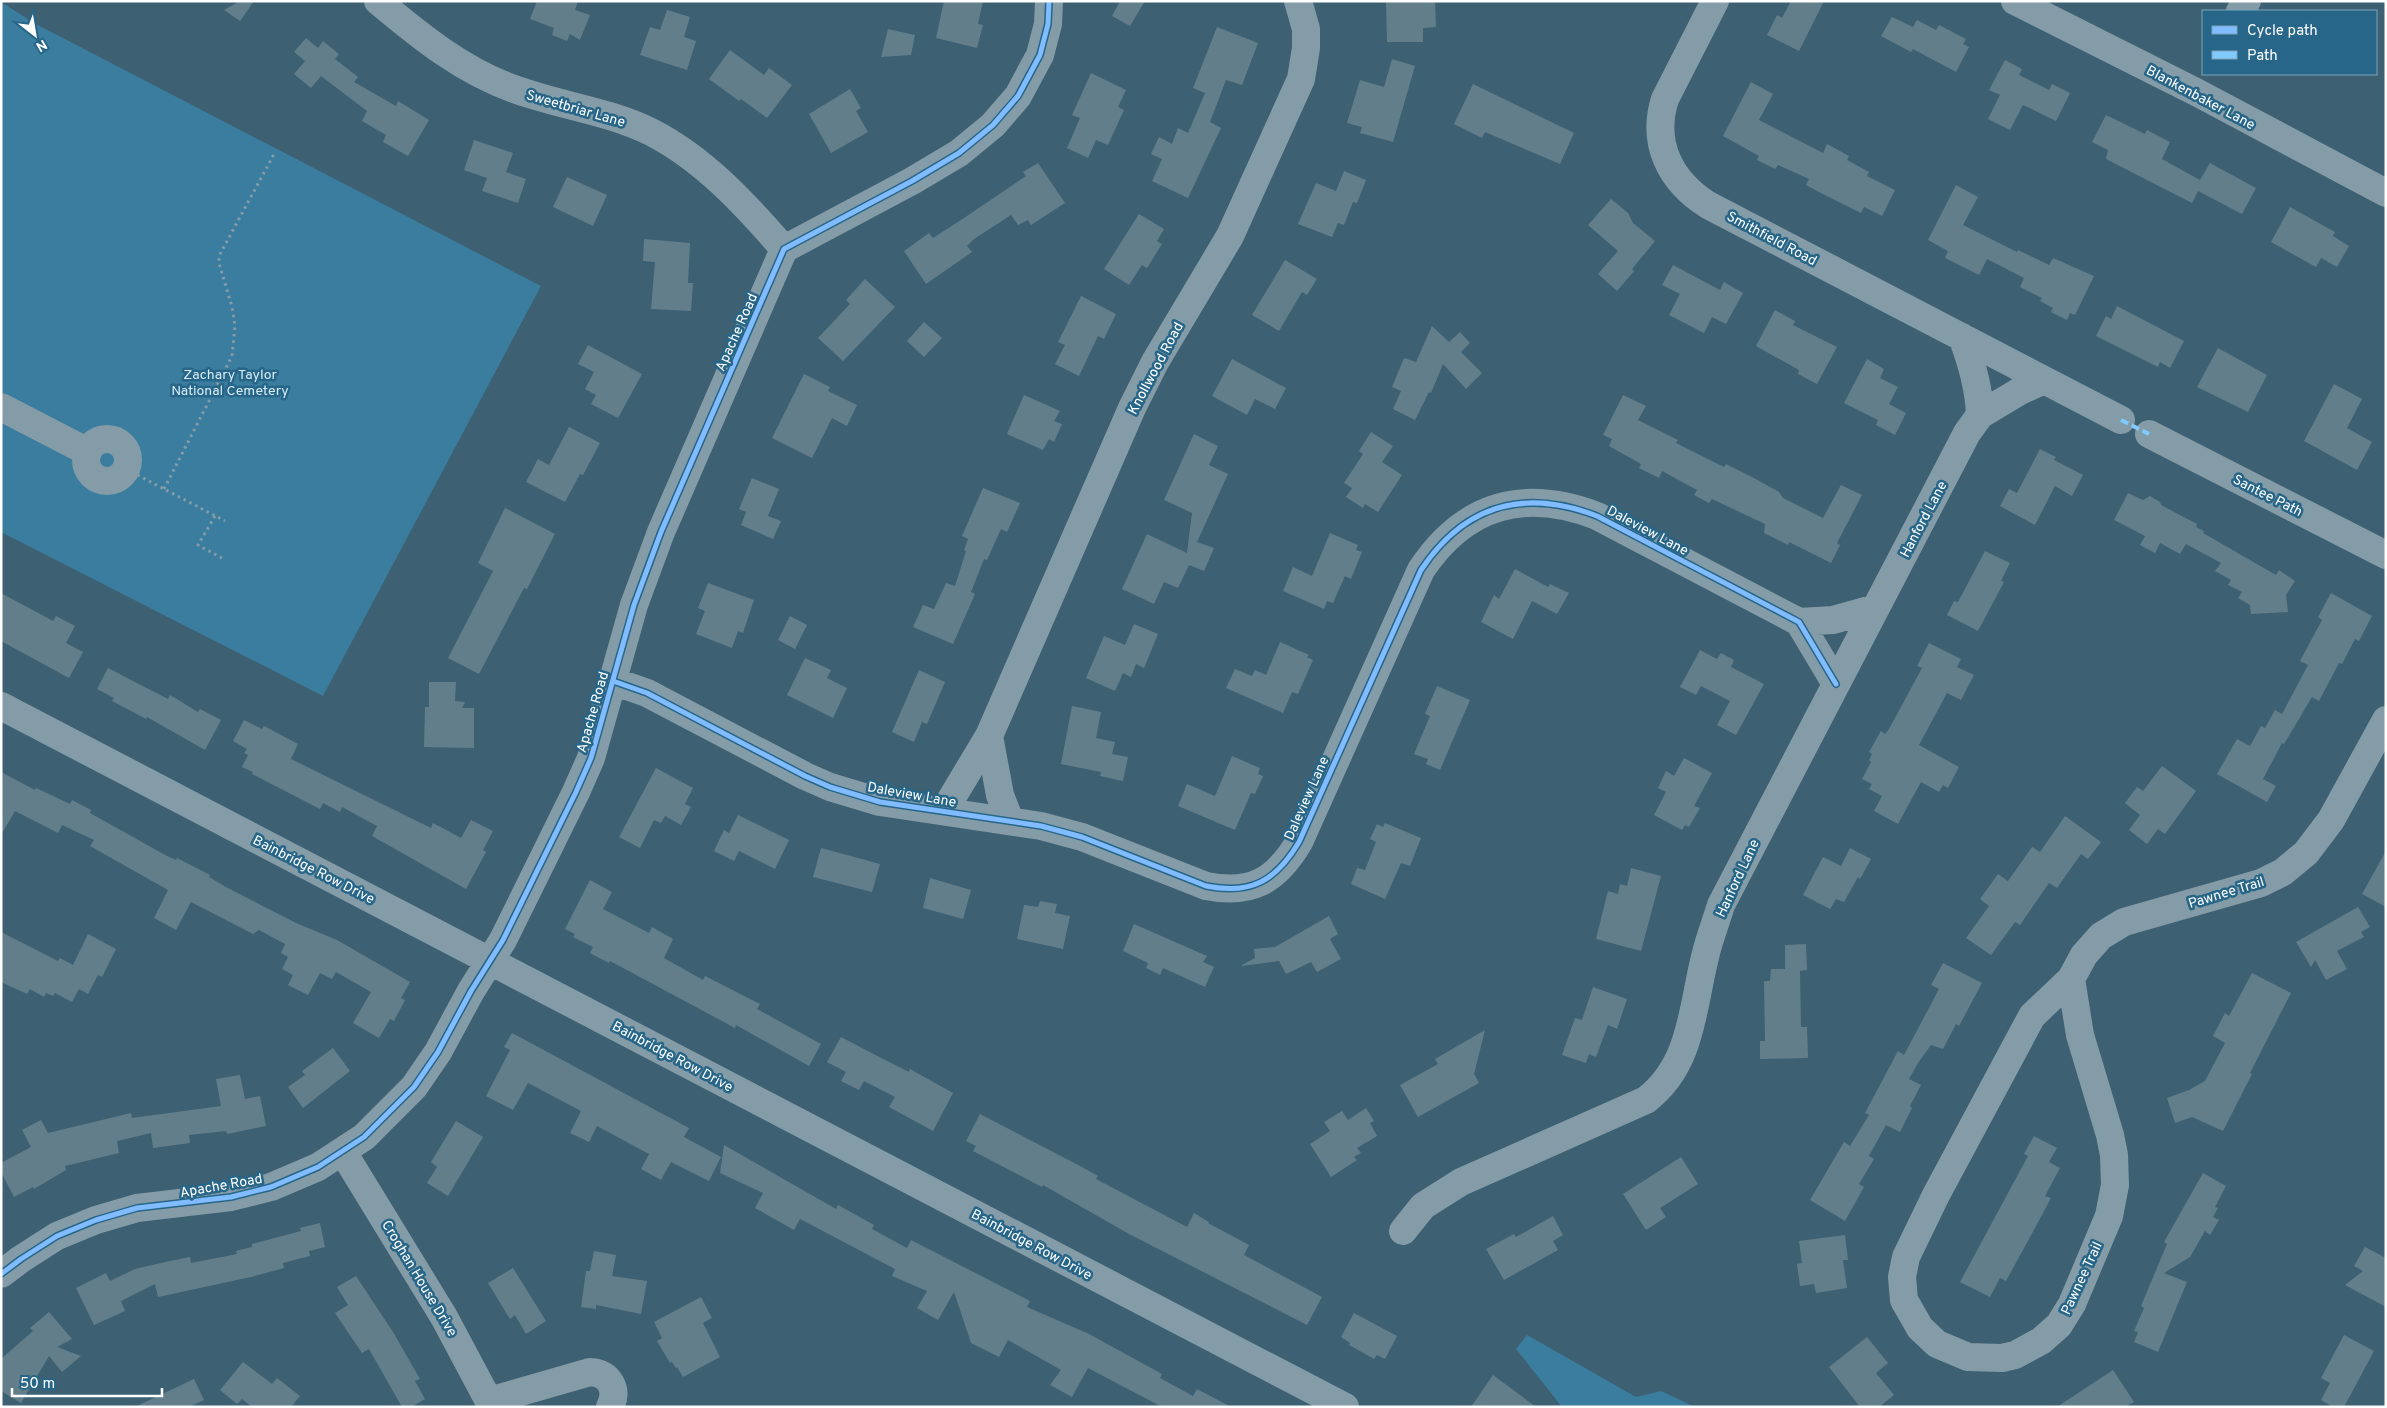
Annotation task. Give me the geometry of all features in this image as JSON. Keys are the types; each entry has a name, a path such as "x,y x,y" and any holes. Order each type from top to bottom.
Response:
{"street":[{"name":"Sweetbriar Lane","path":"378,1 429,44 475,72 518,90 608,115 651,132 683,152 723,184 784,249"},
{"path":"784,249 912,181 959,153 993,125 1018,96 1040,55 1048,24 1049,1"},
{"name":"Knollwood Road","path":"944,811 989,736 1132,408 1155,362 1230,236 1301,78 1306,48 1306,29 1298,1"},
{"name":"Smithfield Road","path":"1715,1 1665,99 1661,114 1662,145 1667,163 1675,176 1694,196 1708,205 2044,380"},
{"name":"Blankenbaker Lane","path":"2015,1 2200,83 2386,193"},
{"name":"Apache Road","path":"1,1274 21,1258 57,1236 96,1220 137,1208 231,1197 271,1187 318,1167 364,1137 414,1087 438,1052 503,940 576,792 591,758 634,605 660,532 784,249"},
{"path":"1962,337 1973,365 1979,393 1980,415"},
{"path":"2044,380 2121,420"},
{"name":"Hanford Lane","path":"1403,1231 1423,1206 1461,1182 1646,1100 1670,1077 1681,1057 1705,955 1721,905 1968,433 1980,415 2020,391 2044,380"},
{"path":"1,407 88,452 86,458 89,471 98,480 111,481 126,469"},
{"name":"Santee Path","path":"2149,434 2385,554"},
{"name":"Daleview Lane","path":"613,681 647,693 805,776 830,787 880,802 1040,826 1082,837 1206,886 1224,890 1244,888 1267,879 1288,862 1299,842 1421,570 1452,533 1466,523 1493,509 1520,503 1546,502 1571,506 1598,516 1799,622"},
{"path":"1836,684 1799,622 1833,620 1876,608"},
{"name":"Bainbridge Row Drive","path":"1,706 1345,1407"},
{"name":"Pawnee Trail","path":"2071,978 2080,1035 2110,1134 2114,1155 2115,1185 2109,1216 2072,1304 2059,1325 2041,1341 2015,1355 2002,1358 1968,1357 1937,1344 1920,1328 1908,1311 1902,1288 1902,1277 1906,1257 1936,1195 2032,1016 2071,978 2076,966 2102,936 2124,922 2261,883 2283,872 2306,853 2331,820 2386,720"},
{"path":"989,736 1000,795 1010,821"},
{"name":"Croghan House Drive","path":"343,1152 444,1318 491,1404"},
{"path":"491,1404 590,1372 597,1372 610,1381 614,1396 610,1407"}],"path":[{"path":"164,489 232,356 236,326 218,263 274,154"},
{"path":"126,469 225,521"},
{"path":"215,516 198,545 222,558"}],"green space":[{"name":"Zachary Taylor National Cemetery","path":"1,2 36,24 541,286 323,696 1,532"},
{"path":"1527,1335 1636,1397 1661,1391 1695,1407 1562,1407 1516,1349"}],"building":[{"path":"240,1 254,1 240,21 224,10"},
{"path":"537,1 578,1 575,10 590,15 580,40 570,34 567,41 552,35 554,28 530,19"},
{"path":"944,1 983,1 978,24 983,25 977,48 936,38"},
{"path":"1120,1 1145,1 1130,26 1112,16"},
{"path":"1386,1 1435,1 1436,27 1423,28 1423,42 1387,42"},
{"path":"1791,1 1824,1 1799,51 1767,35 1777,15 1782,18"},
{"path":"667,10 690,17 684,37 696,41 687,70 640,55 650,27 660,30"},
{"path":"1892,17 1913,27 1917,20 1936,30 1939,25 1966,39 1963,44 1969,47 1956,72 1913,49 1911,52 1881,36"},
{"path":"1217,27 1258,43 1242,85 1226,80 1210,122 1221,128 1188,198 1152,181 1162,159 1151,154 1159,137 1172,144 1178,128 1188,133 1205,93 1193,88"},
{"path":"888,29 915,35 911,55 881,57"},
{"path":"306,38 318,48 323,41 339,54 335,59 358,77 354,82 396,106 398,101 429,120 408,156 383,142 386,135 362,121 367,111 321,76 311,88 294,74 305,61 294,52"},
{"path":"730,50 764,75 769,68 792,85 767,118 741,99 739,101 709,79"},
{"path":"1392,59 1415,66 1393,142 1360,133 1362,127 1347,123 1360,80 1384,87"},
{"path":"2005,60 2022,69 2019,75 2049,90 2052,84 2070,93 2056,121 2023,105 2010,130 1988,119 2000,95 1989,90"},
{"path":"1091,73 1126,90 1118,107 1124,110 1108,145 1096,140 1088,158 1067,148 1080,118 1072,115"},
{"path":"1751,82 1773,94 1759,120 1823,153 1827,144 1849,156 1847,160 1869,172 1867,176 1895,190 1882,216 1864,207 1861,213 1821,193 1806,185 1809,179 1778,165 1775,169 1757,160 1759,156 1723,136"},
{"path":"1473,84 1574,133 1560,164 1485,132 1482,138 1454,124"},
{"path":"850,89 861,108 856,111 868,132 831,153 809,114"},
{"path":"2106,115 2145,134 2147,130 2170,142 2162,159 2200,180 2210,163 2256,188 2242,214 2198,191 2192,203 2106,159 2108,150 2092,142"},
{"path":"474,140 513,153 506,172 526,179 518,203 482,191 487,178 464,170"},
{"path":"1038,163 1065,203 1031,225 1028,220 1018,225 1011,215 974,239 967,246 972,252 926,284 904,251 929,233 933,238 961,220 1026,176 1023,172"},
{"path":"1344,171 1366,180 1357,203 1353,202 1344,225 1338,223 1332,237 1298,224 1316,183 1336,191"},
{"path":"567,177 607,195 593,226 553,207"},
{"path":"1956,185 1978,197 1963,225 2017,252 2018,250 2049,265 2053,258 2094,276 2075,315 2070,313 2067,320 2051,312 2053,308 2040,301 2042,298 2020,287 2024,278 1987,259 1979,275 1945,258 1948,251 1928,240"},
{"path":"1611,199 1628,213 1633,223 1655,241 1617,291 1598,274 1618,251 1588,225"},
{"path":"2290,207 2335,232 2333,236 2349,246 2337,267 2321,258 2316,267 2271,242"},
{"path":"1139,214 1164,229 1157,241 1162,244 1147,268 1142,265 1129,285 1104,269"},
{"path":"644,239 690,243 688,283 693,283 691,311 651,309 655,262 643,261"},
{"path":"1285,260 1317,279 1307,295 1302,292 1279,331 1252,315"},
{"path":"1673,265 1720,290 1724,282 1743,293 1726,324 1712,317 1704,333 1669,315 1680,294 1662,285"},
{"path":"865,279 895,307 843,361 818,338 850,304 846,300"},
{"path":"1081,296 1116,314 1104,339 1098,336 1079,376 1055,364 1065,345 1058,342"},
{"path":"2117,306 2184,341 2170,368 2160,362 2158,367 2096,336 2106,316 2111,319"},
{"path":"1775,310 1795,321 1793,325 1837,347 1817,384 1798,374 1799,370 1756,346"},
{"path":"924,322 942,338 924,357 907,341"},
{"path":"1432,326 1449,342 1460,332 1470,343 1461,352 1482,373 1466,389 1443,364 1431,393 1429,392 1415,420 1393,409 1401,391 1392,387 1404,358 1416,362"},
{"path":"588,345 642,374 618,418 591,404 596,395 585,389 594,372 578,364"},
{"path":"2218,348 2267,375 2248,412 2197,387"},
{"path":"1232,359 1286,388 1275,409 1255,399 1247,415 1212,396"},
{"path":"1867,359 1884,369 1880,378 1898,387 1889,404 1906,413 1895,435 1876,425 1878,420 1844,403"},
{"path":"804,374 830,387 828,391 857,405 847,426 832,418 812,458 772,438"},
{"path":"2334,384 2362,399 2347,428 2372,442 2357,470 2304,441"},
{"path":"1024,395 1060,411 1054,421 1062,424 1054,442 1049,439 1043,450 1007,434"},
{"path":"1623,395 1646,406 1638,420 1678,440 1676,443 1724,467 1726,464 1752,477 1779,492 1783,498 1823,518 1841,485 1862,495 1837,543 1840,545 1831,563 1789,542 1788,545 1764,533 1765,524 1712,499 1709,503 1694,495 1697,490 1662,471 1659,478 1639,468 1641,464 1609,446 1612,439 1603,435"},
{"path":"569,427 600,443 583,475 580,474 565,502 526,482 538,459 549,465"},
{"path":"1371,432 1393,446 1382,462 1402,475 1378,512 1365,504 1363,508 1346,497 1352,488 1344,483 1363,454 1359,451"},
{"path":"1194,434 1218,446 1209,465 1228,474 1197,542 1214,548 1204,571 1189,565 1178,588 1164,582 1154,604 1122,589 1147,534 1187,553 1192,513 1164,500"},
{"path":"2040,449 2056,457 2054,460 2083,475 2072,496 2055,486 2035,525 2000,506 2009,489 2017,493"},
{"path":"752,478 779,489 768,516 781,521 773,539 741,525 746,512 739,509"},
{"path":"983,488 1020,503 1007,532 1001,529 987,560 984,559 971,592 975,594 953,644 913,627 923,605 934,609 946,583 955,586 968,539 962,536"},
{"path":"2128,493 2143,500 2150,496 2160,502 2161,505 2197,524 2196,527 2204,531 2203,533 2276,575 2279,570 2295,581 2286,595 2288,612 2251,614 2250,605 2238,598 2242,592 2228,585 2231,580 2215,571 2221,563 2186,544 2180,554 2160,543 2155,553 2140,545 2145,536 2114,520"},
{"path":"505,508 555,534 527,589 524,588 479,674 448,658 493,571 478,563"},
{"path":"1330,533 1358,545 1356,550 1362,552 1351,579 1345,576 1333,603 1327,601 1324,609 1283,591 1293,567 1312,576"},
{"path":"1985,551 2010,563 2001,581 2004,582 1978,631 1947,615 1954,601 1958,602"},
{"path":"1515,569 1548,587 1550,584 1569,593 1557,614 1532,601 1513,639 1481,622 1494,595 1499,599"},
{"path":"708,583 754,600 743,633 738,631 732,648 696,634 705,611 698,608"},
{"path":"1,593 53,621 56,616 75,626 66,643 83,652 69,678 1,641"},
{"path":"2331,593 2372,616 2359,641 2355,639 2342,664 2339,663 2319,701 2312,697 2284,744 2282,743 2263,779 2276,786 2267,802 2217,774 2237,739 2250,746 2261,726 2265,728 2275,710 2282,714 2308,665 2300,661 2322,620 2318,617"},
{"path":"790,616 807,625 795,649 778,640"},
{"path":"1134,624 1158,634 1144,668 1136,664 1131,677 1123,673 1115,691 1086,678 1104,636 1125,645"},
{"path":"1280,642 1309,655 1307,657 1313,660 1298,694 1292,692 1283,713 1226,688 1235,669 1252,676 1255,670 1266,675"},
{"path":"1929,643 1961,659 1957,667 1974,675 1961,700 1947,693 1919,745 1959,767 1948,788 1943,785 1939,792 1921,782 1898,824 1874,811 1882,796 1869,789 1872,784 1862,779 1871,762 1869,760 1872,754 1869,752 1881,731 1885,734 1889,729 1922,668 1917,666"},
{"path":"1700,650 1717,659 1721,653 1734,660 1731,667 1764,684 1736,735 1717,725 1730,701 1701,686 1696,695 1680,687"},
{"path":"805,658 831,670 827,678 847,688 833,718 787,695"},
{"path":"108,668 168,699 170,695 198,712 200,709 221,720 205,750 147,717 146,719 112,701 114,698 97,689"},
{"path":"919,670 945,682 927,724 922,722 914,742 892,732"},
{"path":"429,682 456,682 455,701 465,702 462,708 474,708 474,748 424,747 425,707 429,707"},
{"path":"1437,686 1470,700 1440,770 1426,764 1428,759 1414,754 1430,716 1425,714"},
{"path":"1072,706 1101,712 1096,738 1115,742 1112,754 1128,757 1123,781 1100,776 1101,772 1061,764"},
{"path":"244,720 262,729 264,726 298,744 291,759 431,828 433,823 461,838 471,820 493,831 483,850 486,852 466,889 372,836 377,826 342,807 340,812 323,803 320,809 242,767 248,755 244,753 247,749 233,741"},
{"path":"1232,756 1260,768 1258,774 1263,776 1255,794 1251,793 1235,830 1178,806 1187,784 1215,796"},
{"path":"1684,758 1712,773 1694,806 1700,808 1689,827 1685,825 1682,830 1654,815 1666,792 1658,788 1666,771 1674,776"},
{"path":"2162,766 2196,791 2165,834 2158,829 2147,844 2129,830 2140,815 2125,803 2137,787 2143,791"},
{"path":"656,768 693,788 685,804 691,807 681,825 665,816 661,823 654,820 640,848 619,837"},
{"path":"1,772 35,790 36,788 70,804 72,800 91,810 90,813 167,856 176,860 177,858 210,875 209,877 226,887 296,923 337,940 410,982 401,998 405,1000 394,1021 390,1019 379,1038 353,1023 371,992 336,972 332,979 320,973 308,995 288,985 293,975 282,969 288,957 281,953 285,944 259,930 253,934 191,902 176,930 154,918 168,890 90,846 94,840 62,825 58,833 15,811 1,835"},
{"path":"738,815 789,840 775,869 739,851 734,861 714,851 724,830 729,833"},
{"path":"2065,816 2101,842 2088,859 2081,854 2057,888 2049,883 2020,925 2015,922 1991,955 1966,938 1989,906 1980,899 1998,874 2008,881 2032,847 2040,852"},
{"path":"1385,823 1421,838 1410,866 1401,863 1385,899 1351,884 1357,868 1365,870 1376,842 1370,839 1377,824 1383,827"},
{"path":"821,848 880,864 872,892 813,877"},
{"path":"1850,848 1871,859 1844,902 1836,899 1830,909 1803,895 1823,857 1841,866"},
{"path":"2386,851 2386,907 2362,894"},
{"path":"1631,868 1661,876 1641,951 1596,939 1608,891 1618,894 1620,884 1627,886"},
{"path":"930,878 971,890 963,919 923,908"},
{"path":"590,880 612,892 603,909 649,933 652,927 673,939 664,958 703,980 705,976 760,1004 757,1009 821,1044 809,1066 736,1025 735,1028 610,961 609,963 590,953 593,947 573,937 575,934 565,929"},
{"path":"1040,901 1057,904 1055,913 1070,916 1063,949 1017,939 1024,905 1038,907"},
{"path":"2358,907 2370,927 2361,932 2364,937 2337,951 2347,969 2326,980 2315,960 2311,967 2296,942"},
{"path":"1329,916 1338,934 1330,939 1341,959 1317,972 1311,962 1286,974 1279,961 1242,966 1255,958 1254,949 1275,947"},
{"path":"1134,924 1207,956 1203,962 1214,967 1205,987 1163,968 1160,975 1146,968 1148,963 1123,951"},
{"path":"1,932 58,961 60,958 73,965 88,934 116,949 102,977 98,975 88,994 79,989 72,1002 55,993 53,996 46,993 44,997 30,989 27,994 1,982"},
{"path":"1806,944 1807,970 1800,971 1801,1027 1807,1027 1808,1058 1760,1059 1760,1041 1765,1041 1764,981 1770,981 1771,969 1785,969 1785,945"},
{"path":"1943,963 1982,983 1959,1026 1956,1024 1943,1049 1931,1045 1918,1063 1909,1079 1921,1085 1910,1106 1912,1108 1900,1132 1886,1125 1869,1156 1874,1159 1859,1184 1864,1187 1845,1221 1810,1200 1844,1142 1850,1146 1869,1115 1865,1113 1898,1051 1904,1055 1939,989 1931,985"},
{"path":"2252,973 2291,993 2223,1131 2192,1117 2175,1123 2167,1098 2189,1090 2205,1081 2225,1043 2213,1036 2225,1013 2229,1016"},
{"path":"1593,987 1627,999 1617,1029 1608,1025 1596,1057 1589,1054 1586,1063 1562,1055 1575,1018 1582,1020"},
{"path":"1485,1030 1474,1074 1479,1083 1418,1117 1400,1085 1438,1064 1435,1059"},
{"path":"512,1033 689,1128 684,1137 721,1157 709,1181 671,1162 661,1180 641,1169 649,1154 597,1126 589,1142 570,1133 581,1111 528,1083 513,1110 486,1096 510,1050 504,1047"},
{"path":"841,1037 909,1072 910,1069 953,1093 933,1131 889,1107 895,1097 864,1081 859,1090 841,1081 846,1072 827,1062"},
{"path":"333,1048 350,1071 303,1108 288,1087 305,1075 302,1071"},
{"path":"240,1075 245,1099 260,1096 266,1126 227,1134 226,1131 189,1135 190,1143 153,1148 151,1133 117,1141 119,1153 65,1166 66,1170 34,1189 33,1187 14,1197 1,1172 1,1163 31,1147 22,1130 41,1120 48,1133 131,1113 132,1118 221,1106 216,1079"},
{"path":"1366,1108 1374,1121 1370,1123 1377,1136 1357,1148 1361,1153 1354,1157 1357,1160 1331,1177 1310,1144 1330,1131 1324,1122 1342,1111 1348,1120"},
{"path":"980,1114 1082,1167 1098,1176 1096,1179 1187,1227 1194,1213 1208,1223 1249,1245 1244,1255 1322,1297 1307,1325 1129,1234 1043,1185 1042,1187 973,1151 976,1146 966,1141"},
{"path":"456,1121 483,1137 448,1196 427,1183 437,1167 431,1162"},
{"path":"2034,1136 2057,1148 2049,1162 2060,1168 2045,1196 2051,1198 2042,1215 2006,1281 2000,1278 1990,1297 1960,1282 2028,1156 2024,1154"},
{"path":"724,1145 836,1209 838,1205 874,1225 872,1229 907,1248 911,1240 1030,1301 1027,1307 1089,1334 1162,1374 1160,1378 1193,1396 1197,1389 1231,1407 1162,1407 1088,1368 1072,1397 1050,1385 1061,1370 1008,1340 999,1357 971,1343 954,1292 938,1320 917,1308 927,1291 892,1276 895,1269 800,1219 794,1230 755,1208 763,1193 720,1173"},
{"path":"1681,1157 1698,1184 1660,1208 1666,1217 1646,1230 1623,1194"},
{"path":"2203,1173 2226,1186 2215,1207 2218,1208 2213,1217 2219,1220 2210,1235 2205,1231 2190,1257 2164,1273 2187,1282 2158,1352 2134,1342 2138,1332 2134,1331 2144,1308 2141,1306 2167,1244 2164,1242"},
{"path":"1553,1216 1563,1235 1553,1241 1558,1250 1504,1280 1486,1249 1514,1234 1516,1237"},
{"path":"320,1223 325,1247 309,1251 310,1256 283,1263 284,1268 158,1297 155,1284 121,1301 125,1311 94,1325 76,1288 106,1273 110,1281 135,1269 170,1261 190,1257 191,1263 237,1254 236,1251 252,1247 252,1244 301,1231 300,1228"},
{"path":"1845,1235 1848,1260 1843,1260 1847,1288 1816,1293 1814,1284 1800,1286 1797,1264 1802,1263 1799,1241"},
{"path":"2365,1247 2386,1258 2386,1307 2345,1285 2363,1271 2354,1266"},
{"path":"594,1251 616,1255 612,1276 647,1281 641,1314 596,1305 596,1309 581,1307 586,1271 590,1271"},
{"path":"513,1268 546,1321 526,1334 515,1315 510,1319 488,1283"},
{"path":"356,1276 393,1332 420,1379 415,1381 425,1399 411,1407 402,1407 369,1349 362,1353 335,1313 348,1305 337,1287"},
{"path":"701,1297 712,1318 703,1323 720,1357 683,1377 677,1367 672,1362 670,1363 657,1341 662,1338 654,1322"},
{"path":"49,1312 72,1339 57,1347 81,1356 62,1372 49,1356 21,1403 1,1391 1,1359 33,1331 30,1328"},
{"path":"1354,1313 1397,1336 1385,1359 1377,1355 1374,1359 1349,1345 1350,1343 1341,1337"},
{"path":"2344,1335 2374,1351 2344,1407 2333,1407 2321,1400 2330,1383 2321,1378"},
{"path":"1867,1337 1888,1363 1876,1373 1894,1395 1879,1407 1860,1407 1829,1367"},
{"path":"243,1362 272,1384 277,1378 300,1396 291,1407 252,1407 242,1399 237,1404 220,1390"},
{"path":"2113,1370 2134,1402 2125,1407 2057,1407"},
{"path":"1493,1375 1516,1392 1536,1407 1471,1407"},
{"path":"194,1379 204,1400 189,1407 135,1407"}],"marked path":[{"path":"2121,420 2149,434"}],"cycle path":[{"path":"1,1274 57,1236 96,1220 137,1208 231,1197 271,1187 318,1167 364,1137 414,1087 438,1052 471,991 503,940 576,792 591,758 634,605 661,532 784,249 912,181 959,153 993,125 1018,96 1040,55 1048,24 1049,1"},
{"path":"613,681 647,693 805,776 830,787 880,802 1041,826 1082,837 1206,886 1222,888 1236,888 1261,882 1281,867 1290,855 1299,842 1421,570 1438,548 1457,530 1477,517 1498,508 1521,503 1545,503 1597,516 1799,622 1836,684"}]}
